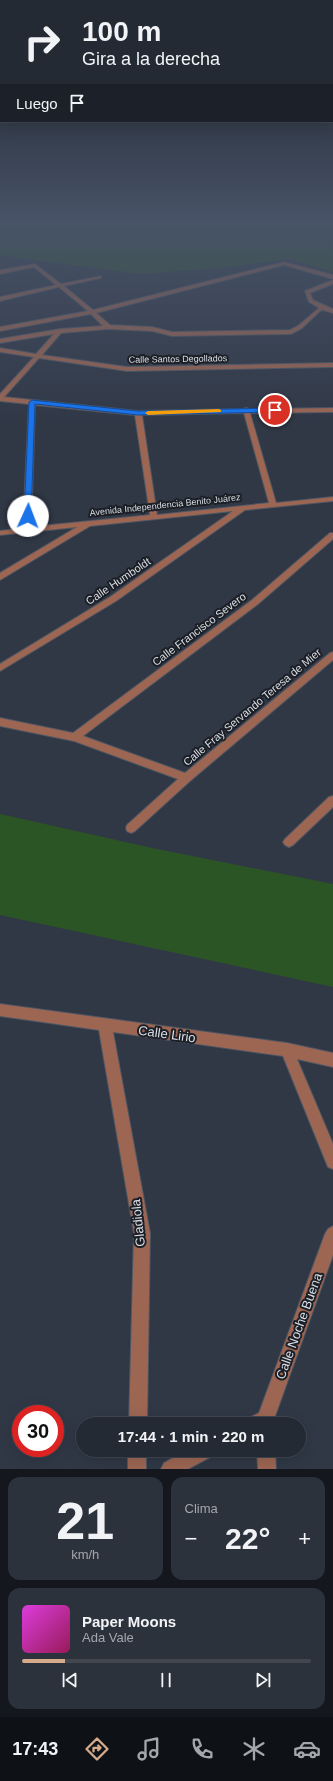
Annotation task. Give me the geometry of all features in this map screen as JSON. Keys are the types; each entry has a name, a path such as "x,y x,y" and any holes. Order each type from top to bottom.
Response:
{"street":[{"path":"0,299 45,289"},
{"path":"64,289 108,328"},
{"path":"0,329 70,317 184,289"},
{"path":"317,289 308,292 311,301 323,308 333,311"},
{"path":"0,341 38,334 108,328 152,329 172,334 291,332 300,329 317,311 323,308"},
{"path":"0,399 70,317"},
{"name":"Calle Santos Degollados","path":"0,350 128,369 333,365"},
{"path":"0,399 138,413 246,410 333,410"},
{"path":"27,531 32,402"},
{"path":"246,410 273,504"},
{"path":"138,413 154,517"},
{"name":"Avenida Independencia Benito Juárez","path":"0,533 333,499"},
{"name":"Calle Humboldt","path":"0,668 113,599 244,508"},
{"path":"0,577 91,523"},
{"name":"Calle Francisco Severo","path":"75,737 255,602 333,534"},
{"name":"Calle Fray Servando Teresa de Mier","path":"131,828 186,778 333,655"},
{"name":"Calle Fray Servando Teresa de Mier","path":"0,722 75,737 186,778"},
{"path":"289,842 333,800"},
{"name":"Calle Lirio","path":"0,1010 287,1050 333,1060"},
{"name":"Gladiola","path":"105,1025 142,1233 138,1417"},
{"path":"287,1050 333,1162"},
{"name":"Calle Noche Buena","path":"264,1417 333,1234"},
{"path":"137,1469 138,1457"},
{"path":"170,1469 193,1457"},
{"path":"266,1457 267,1469"}],"green space":[{"path":"0,814 152,848 333,884 333,987 0,915"}],"slow traffic":[{"path":"148,413 219,411"}],"route":[{"path":"28,516 32,402 84,409 138,413 275,410"}]}
